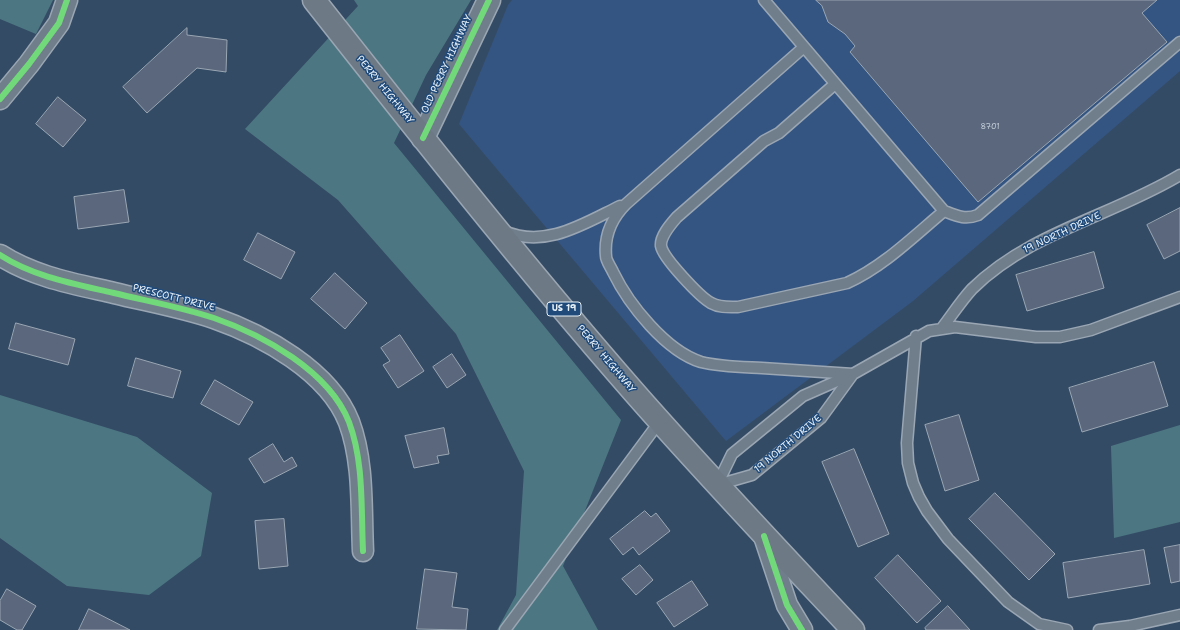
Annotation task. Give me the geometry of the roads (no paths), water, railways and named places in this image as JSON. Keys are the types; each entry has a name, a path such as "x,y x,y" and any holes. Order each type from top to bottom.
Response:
{"main road":[{"name":"PERRY HIGHWAY","path":"314,0 495,227 660,421 764,536 853,630"}],"street":[{"path":"0,98 29,64 59,23 67,0"},
{"name":"OLD PERRY HIGHWAY","path":"423,138 489,0"},
{"name":"PRESCOTT DRIVE","path":"0,255 13,264 55,279 183,309 214,318 268,342 308,369 339,402 351,428 356,447 360,474 363,551"},
{"path":"764,536 781,589 799,625"}],"lane":[{"path":"764,0 944,211 961,218 969,218 978,215 1180,42"},
{"path":"804,47 615,215 610,225 606,242 606,257 619,284 632,303 673,346 700,361 714,365 853,374"},
{"path":"835,84 779,133 759,146 677,217 670,225 664,235 661,246 665,256 694,290 712,304 722,307 738,307 847,283 861,277 944,211"},
{"name":"19 NORTH DRIVE","path":"942,328 973,289 1024,249 1126,203 1180,175"},
{"path":"495,227 522,237 545,237 568,231 626,204"},
{"name":"19 NORTH DRIVE","path":"717,485 732,454 803,396 853,374 916,336 942,328 968,328 1036,337 1060,337 1091,330 1180,297"},
{"path":"916,336 907,443 908,463 913,483 919,497 927,511 948,539 1008,602 1039,624 1067,630"},
{"name":"19 NORTH DRIVE","path":"717,485 752,475 821,418 853,374"},
{"path":"505,630 622,470 660,421"},
{"path":"1099,630 1130,626 1180,615"}]}
